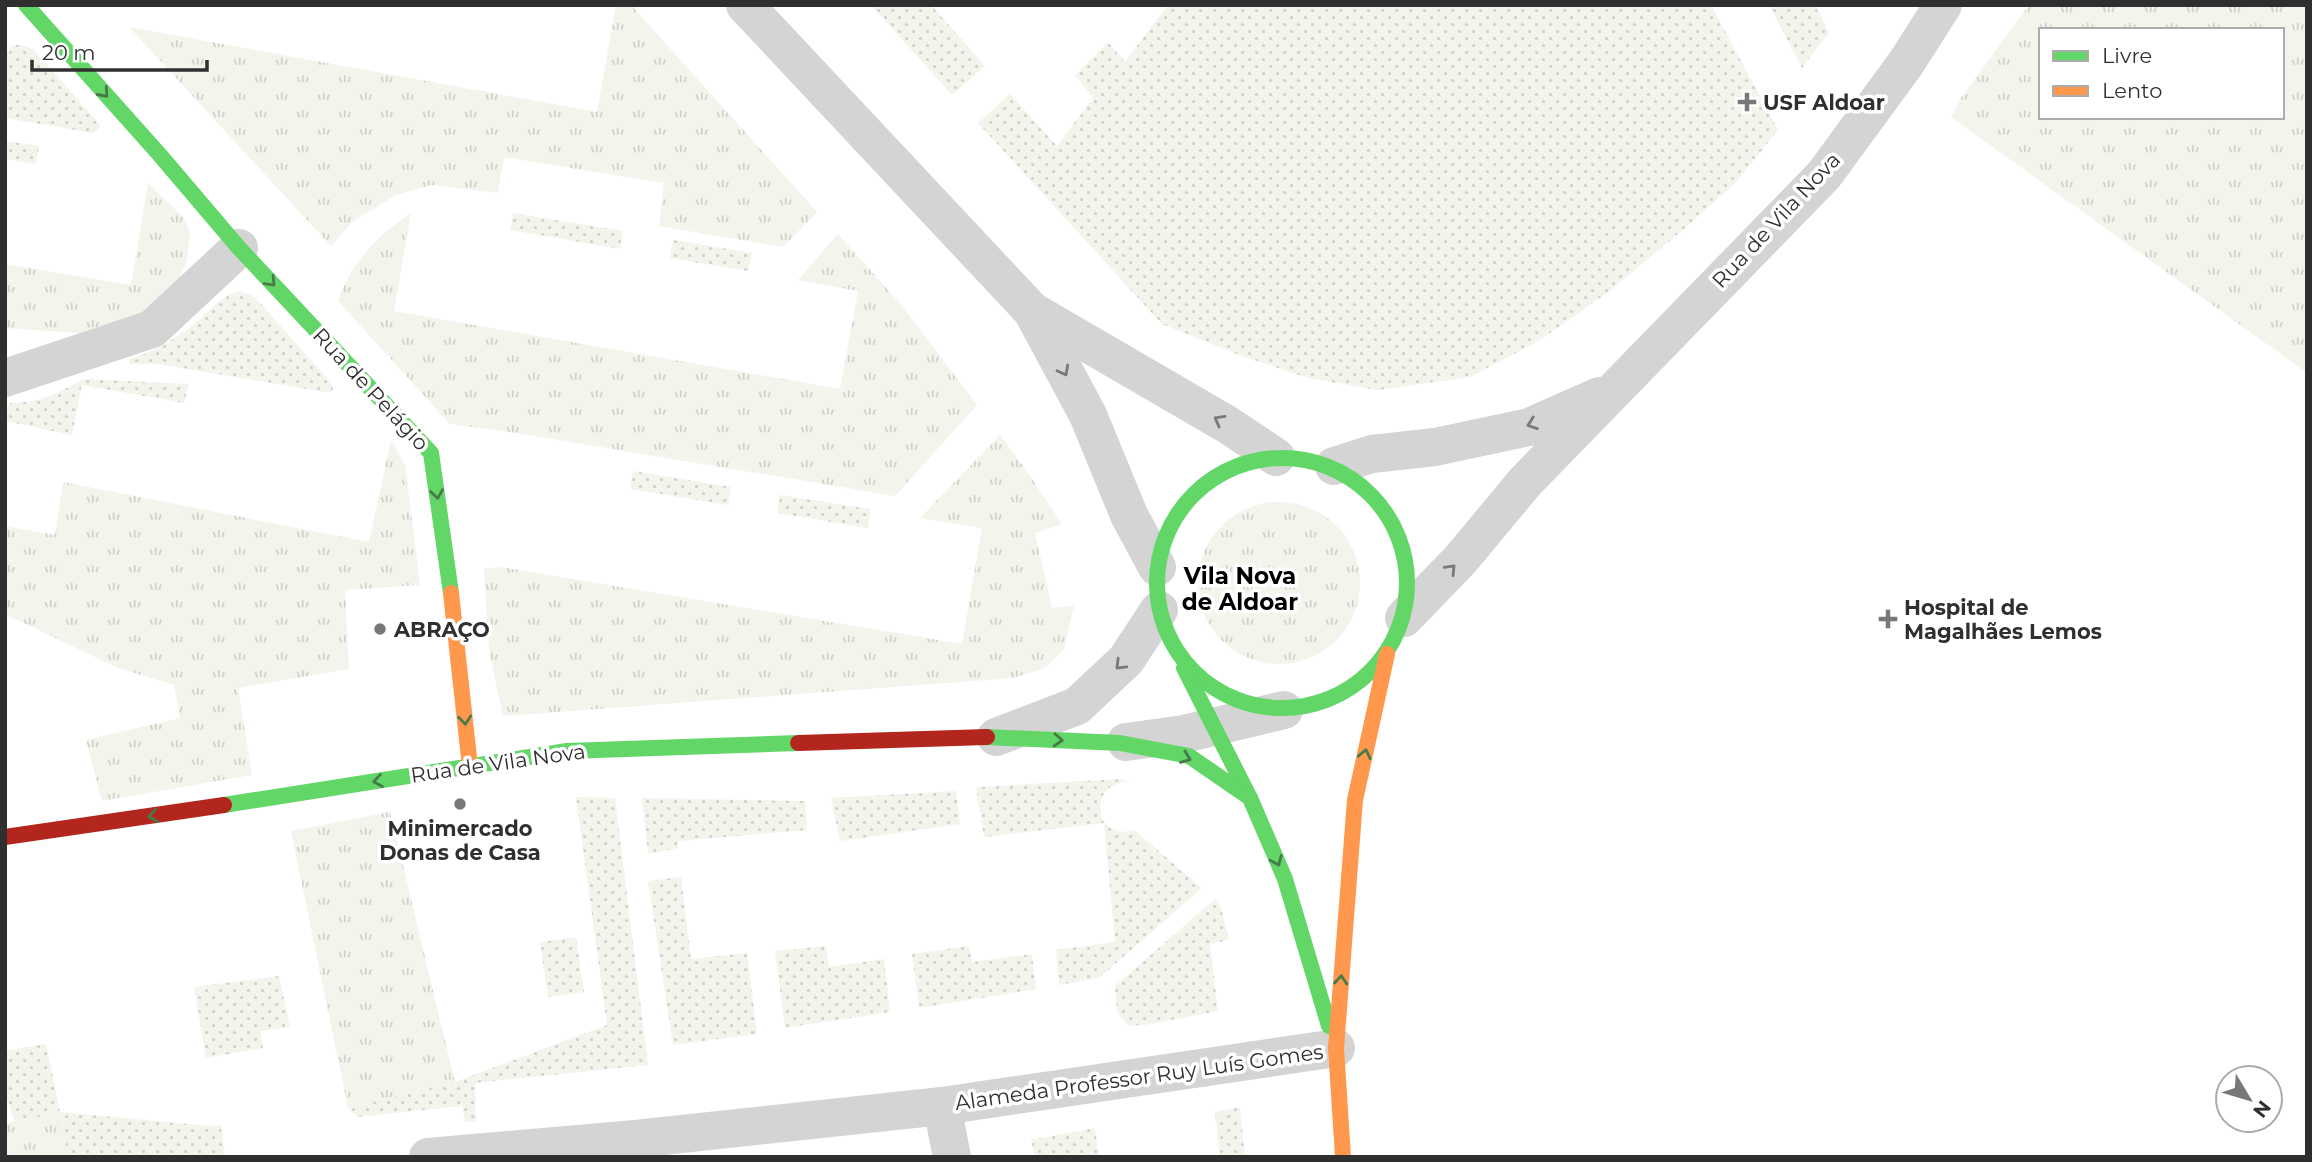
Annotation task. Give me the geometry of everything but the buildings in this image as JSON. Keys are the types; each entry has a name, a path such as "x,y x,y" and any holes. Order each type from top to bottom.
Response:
{"street":[{"name":"Rua de Pelágio","path":"26,5 239,248 431,453 450,585 470,766"},
{"path":"745,5 900,167 1032,311 1088,415 1129,515 1157,567"},
{"name":"Rua de Vila Nova","path":"1404,618 1461,559 1525,482 1824,175 1906,63 1943,5"},
{"path":"5,378 152,329 239,248"},
{"path":"1032,311 1228,425 1276,457"},
{"name":"Rua de Vila Nova","path":"1334,466 1372,454 1435,447 1529,426 1617,388"},
{"path":"1336,1048 1285,879 1250,798 1175,650 1159,610 1157,567 1170,525 1197,491 1234,467 1276,457 1334,466 1351,477 1381,504 1400,539 1409,578 1404,618 1387,654 1355,800 1336,1048 1343,1157"},
{"name":"Rua de Vila Nova","path":"996,737 1077,706 1126,660 1159,610"},
{"path":"1175,650 1204,682 1241,703 1284,710 1324,703 1359,683 1387,654"},
{"name":"Rua de Vila Nova","path":"1120,743 1214,727 1284,710"},
{"name":"Rua de Vila Nova","path":"5,837 137,819 567,751 996,737 1120,743 1189,756 1250,798"},
{"name":"Alameda Professor Ruy Luís Gomes","path":"428,1157 636,1148 1336,1048"},
{"name":"Alameda Professor Ruy Luís Gomes","path":"942,1106 952,1157"}],"green space":[{"path":"616,5 631,5 817,212 783,247 659,226 664,183 504,157 498,193 431,185 396,195 352,222 331,246 129,27 597,112"},
{"path":"871,5 931,5 985,66 952,95"},
{"path":"1168,5 1711,5 1778,130 1737,181 1607,293 1540,340 1470,377 1378,390 1308,378 1242,356 1162,324 978,123 1010,94 1057,146 1093,98 1075,75 1108,42 1125,62"},
{"path":"1769,5 1815,5 1829,33 1802,68"},
{"path":"2029,5 2307,6 2307,373 1951,117 1961,98"},
{"path":"13,45 33,49 96,120 100,125 99,130 93,133 5,118 5,55"},
{"path":"5,141 39,146 36,164 5,159"},
{"path":"148,183 183,217 190,232 187,260 175,287 150,311 93,334 5,328 5,264 131,285"},
{"path":"411,213 394,311 840,389 858,291 798,280 838,234 898,301 977,405 895,496 450,424 338,301 358,261 387,231"},
{"path":"513,213 623,231 620,249 510,230"},
{"path":"673,240 752,253 748,271 670,258"},
{"path":"239,291 251,295 262,305 332,384 333,391 325,392 158,364 129,364 129,359 176,337 219,302"},
{"path":"83,379 189,384 184,403 82,385 72,435 6,421 9,403 48,397"},
{"path":"1000,435 1062,524 1035,533 1052,608 1074,606 1064,649 1045,668 1013,678 503,716 489,650 484,569 501,567 962,644 982,528 920,518"},
{"path":"391,440 405,465 420,585 345,590 349,669 238,688 252,775 102,801 86,740 180,718 174,685 118,668 5,614 5,526 55,535 63,482 369,542"},
{"path":"633,471 731,487 728,505 630,489"},
{"path":"780,495 870,509 868,528 777,513"},
{"path":"1279,502 1310,508 1337,525 1354,552 1360,583 1354,614 1337,641 1310,658 1279,664 1248,658 1221,641 1204,614 1198,583 1204,552 1221,525 1248,508"},
{"path":"1122,779 1129,782 1114,785 1101,800 1104,822 1118,831 1134,830 1202,888 1099,978 1059,985 1056,950 1115,942 1104,823 984,837 976,787"},
{"path":"956,791 960,824 840,841 831,798"},
{"path":"576,797 615,798 648,1065 475,1083 476,1122 465,1122 462,1106 357,1117 348,1108 455,1082 607,1025"},
{"path":"642,798 805,801 807,830 678,841 678,848 648,854"},
{"path":"390,812 455,1082 348,1108 291,831"},
{"path":"681,877 691,959 747,953 757,1034 673,1045 648,881"},
{"path":"1215,899 1220,904 1229,940 1210,944 1218,1011 1128,1026 1117,1012 1115,986"},
{"path":"576,937 584,992 548,997 540,942"},
{"path":"826,946 829,967 884,959 890,1012 785,1028 775,951"},
{"path":"969,946 972,962 1032,954 1036,989 919,1008 912,954"},
{"path":"279,976 290,1027 260,1031 263,1048 206,1058 194,987"},
{"path":"46,1044 60,1112 15,1122 5,1094 5,1051"},
{"path":"1240,1107 1245,1157 1220,1157 1215,1112"},
{"path":"60,1112 68,1157 5,1157 5,1124"},
{"path":"60,1112 221,1125 225,1157 68,1157"},
{"path":"1095,1128 1099,1157 1035,1157 1031,1140"}],"traffic: fast":[{"path":"26,5 239,248 431,453 451,593"},
{"path":"1270,458 1294,458 1330,467 1352,479 1379,504 1398,535 1405,559 1407,583 1405,607 1398,631 1386,653 1361,680 1330,699 1318,703 1294,708 1270,708 1234,699 1212,687 1185,662 1166,631 1162,619 1157,595 1157,571 1166,535 1178,513 1203,486 1234,467 1246,463 1270,458"},
{"path":"1184,668 1250,798 1285,879 1329,1026"},
{"path":"987,737 1120,743 1189,756 1250,798"},
{"path":"224,805 567,751 798,743"}],"traffic: slow":[{"path":"451,593 470,767"},
{"path":"1343,1157 1336,1048 1355,800 1387,654"}],"traffic: jam":[{"path":"798,743 987,737"},
{"path":"5,837 224,805"}],"place":[{"name":"USF Aldoar","path":"1747,102"},
{"name":"Hospital de Magalhães Lemos","path":"1888,619"},
{"name":"ABRAÇO","path":"380,629"},
{"name":"Minimercado Donas de Casa","path":"460,804"}],"district":[{"name":"Vila Nova de Aldoar","path":"1240,589"}]}
